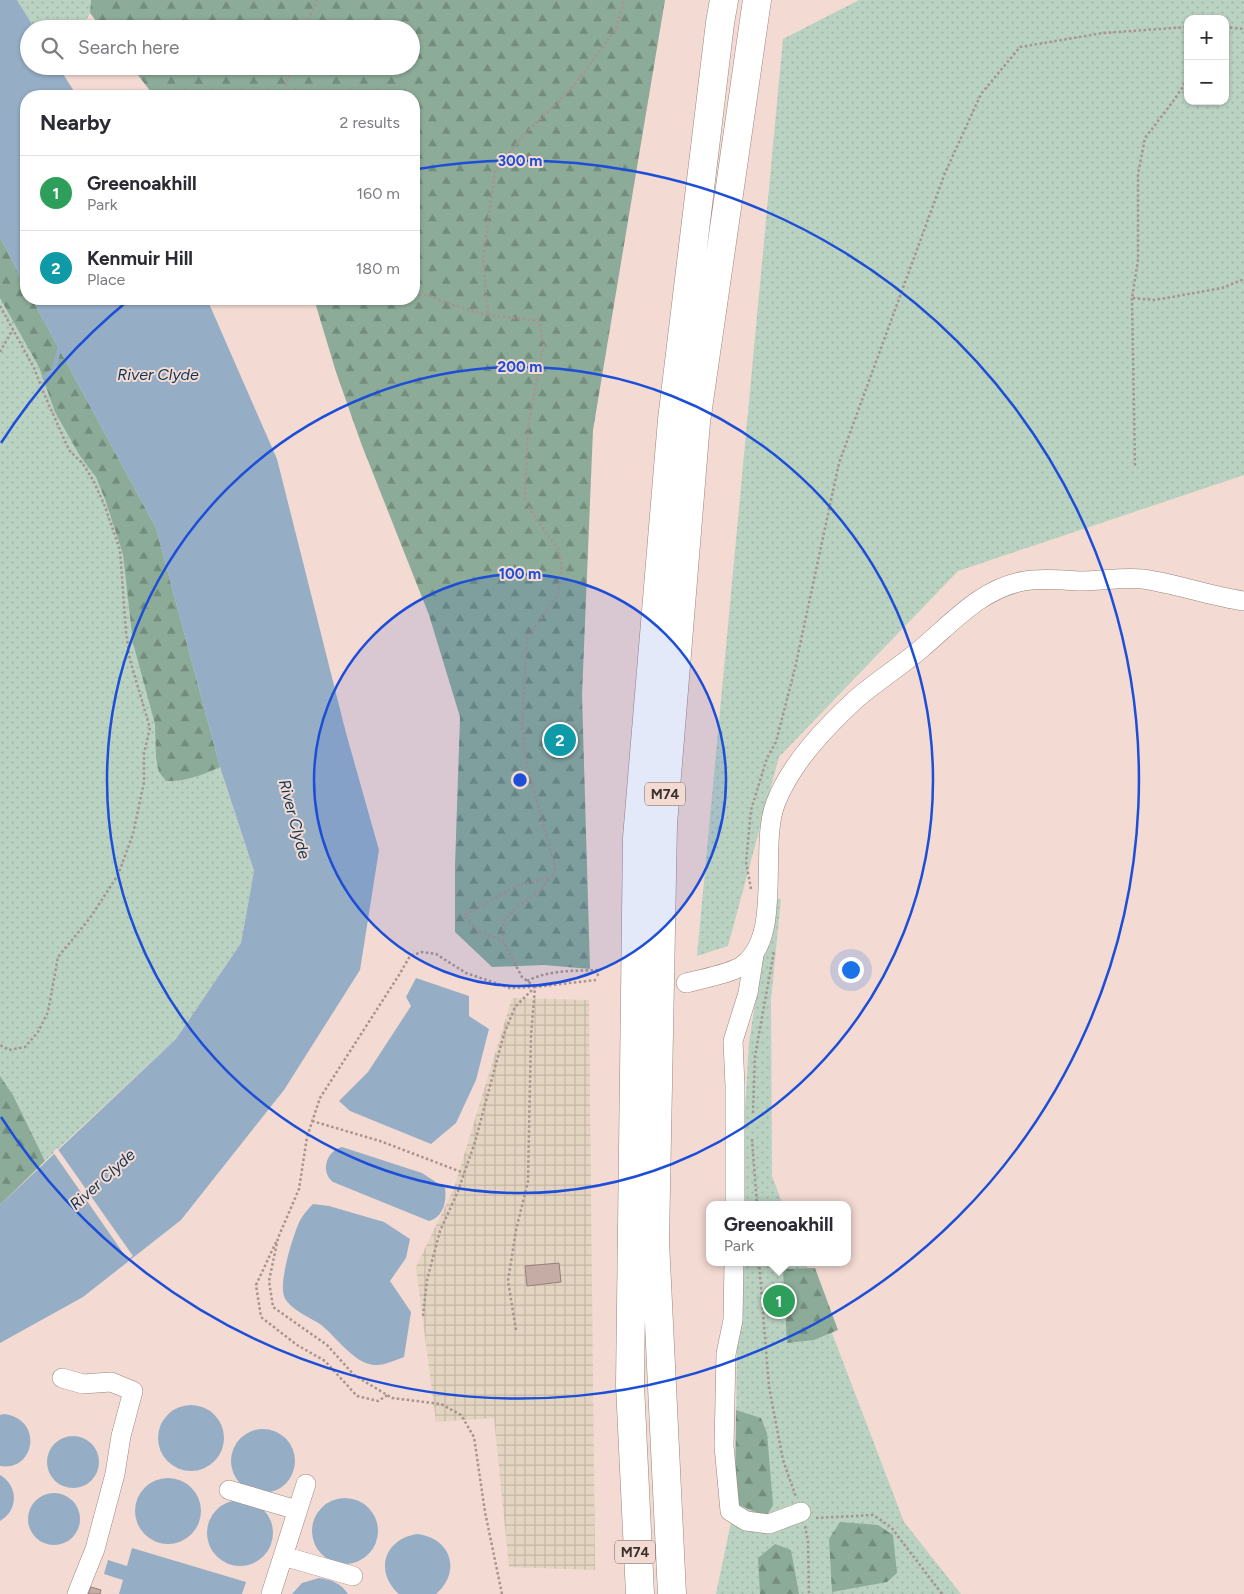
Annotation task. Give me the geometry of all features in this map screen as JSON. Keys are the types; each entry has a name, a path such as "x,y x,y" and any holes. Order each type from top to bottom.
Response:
{"highway":[{"name":"M74","path":"636,1594 630,1364 637,838 672,420 724,0"},
{"name":"M74","path":"672,1594 655,1241 663,824 696,422 757,0"},
{"name":"M74","path":"635,1510 640,1594"}],"lane":[{"path":"735,1201 736,1086 733,1041 748,993 754,955 764,929 769,877 769,835 775,803 787,779 813,744 857,699 920,649 968,606 1002,587 1025,581 1141,579 1244,601"},
{"path":"686,983 742,966 754,955"},
{"path":"734,1266 733,1320 726,1354 724,1446 730,1511 746,1522 770,1524 802,1515"},
{"path":"62,1378 83,1384 111,1382 133,1391 120,1436 115,1474 95,1549 77,1594"},
{"path":"271,1594 306,1484"},
{"path":"229,1490 297,1510"},
{"path":"283,1556 353,1576"}],"path":[{"path":"308,20 317,0"},
{"path":"488,315 483,258 495,172 521,138 572,88 616,29 624,0"},
{"path":"776,742 795,668 840,464 945,173 982,94 1020,47 1103,33 1184,26"},
{"path":"1229,27 1244,29"},
{"path":"285,90 289,75"},
{"path":"1135,467 1132,298 1138,260 1138,174 1145,138 1184,85"},
{"path":"1132,298 1155,300 1222,288 1244,279"},
{"path":"420,295 426,295 452,305 488,315 539,321 544,344 528,426 525,499 532,513 558,549 562,566 558,594 527,639 522,723 526,761 555,868 554,877 540,891 518,906 503,922 503,942 522,977 535,987"},
{"path":"0,306 34,368 69,450 83,464 94,480 104,504 120,550 130,660 150,728 144,753 144,782 137,817 118,875 90,918 58,957 48,1012 38,1032 25,1047 9,1050 0,1045"},
{"path":"0,352 13,329"},
{"path":"503,942 478,931 464,914 521,884 551,878"},
{"path":"752,1120 755,1056 774,947"},
{"path":"388,1395 378,1401 357,1396 324,1361 298,1345 261,1317 256,1285 299,1189 307,1138 320,1098 410,956 422,952 436,954 466,973 510,988 596,980"},
{"path":"527,981 536,976 564,971 597,970 598,976"},
{"path":"423,1316 427,1280 440,1230 464,1174 485,1107 504,1034 515,1007 535,987"},
{"path":"516,1330 508,1281 516,1230 528,1180 535,987"},
{"path":"312,1122 380,1141 464,1174"},
{"path":"752,1138 757,1201"},
{"path":"278,1238 268,1281 272,1307 328,1345 354,1374 392,1398 441,1404 461,1415 474,1437 485,1512 502,1594"},
{"path":"759,1266 770,1387 783,1460 802,1515 808,1541 809,1594"},
{"path":"802,1515 873,1515 892,1527 942,1594"}],"shaded area":[{"path":"512,998 589,1000 595,1570 509,1567 494,1418 436,1422 416,1267 454,1188"}],"green space":[{"path":"17,0 91,0 90,13 86,20 29,20"},
{"path":"91,0 665,0 593,430 582,695 590,969 544,965 492,967 455,932 455,866 460,717 429,615 361,443 336,372 316,305 420,305 420,90 149,90 138,75 420,75 420,20 95,20 90,13"},
{"path":"859,0 1244,0 1244,475 958,571 779,757 728,946 697,956 783,39"},
{"path":"0,237 20,276 20,305 35,305 156,528 220,767 254,871 241,943 176,1039 45,1161 13,1095 0,1076"},
{"path":"0,237 20,276 20,305 35,305 156,528 220,767 207,773 187,779 166,781 159,772 156,758 155,724 133,643 123,554 105,499 96,477 80,456 55,412 39,367 0,298"},
{"path":"771,899 781,899 771,999 772,1176 781,1201 739,1201 749,1043"},
{"path":"0,1076 13,1095 45,1161 0,1205"},
{"path":"738,1266 807,1266 904,1522 961,1594 716,1594 735,1503"},
{"path":"815,1268 838,1330 814,1340 787,1343 783,1269"},
{"path":"736,1410 761,1418 767,1433 773,1505 766,1517 735,1503"},
{"path":"840,1522 878,1525 893,1535 897,1573 887,1582 832,1592 829,1539"},
{"path":"775,1544 791,1550 799,1594 760,1594 758,1558"}],"water":[{"path":"0,0 17,0 29,20 20,20 20,75 64,75 73,90 20,90 20,276 0,237"},
{"name":"River Clyde","path":"35,305 210,305 277,459 346,733 379,850 360,970 284,1090 181,1220 83,1297 0,1343 0,1205 176,1039 241,943 254,871 220,767 156,528"},
{"path":"416,978 469,996 469,1016 489,1029 476,1080 456,1123 431,1144 350,1111 339,1101 368,1072 411,1006 406,997"},
{"path":"342,1147 422,1173 445,1188 445,1204 441,1212 429,1221 333,1182 327,1173 327,1162 336,1149"},
{"path":"313,1204 329,1206 384,1222 410,1239 406,1258 390,1281 411,1312 404,1357 382,1365 366,1363 352,1354 320,1324 290,1305 284,1296 283,1281 295,1231 304,1214"},
{"path":"191,1405 204,1408 214,1415 221,1425 224,1438 221,1451 214,1461 204,1468 191,1471 178,1468 168,1461 161,1451 158,1438 161,1425 168,1415 178,1408"},
{"path":"4,1414 17,1418 25,1425 30,1434 27,1454 21,1461 12,1466 0,1466 0,1415"},
{"path":"257,1429 269,1429 286,1438 293,1449 295,1461 293,1473 286,1484 269,1493 257,1493 245,1488 236,1479 231,1467 231,1455 236,1443 245,1434"},
{"path":"73,1436 83,1438 91,1444 97,1452 99,1462 97,1472 91,1480 83,1486 73,1488 63,1486 55,1480 49,1472 47,1462 49,1452 55,1444 63,1438"},
{"path":"0,1475 10,1485 14,1498 11,1511 0,1521"},
{"path":"168,1478 181,1481 191,1488 198,1498 201,1511 198,1524 191,1534 181,1541 168,1544 155,1541 145,1534 138,1524 135,1511 138,1498 145,1488 155,1481"},
{"path":"54,1493 64,1495 72,1501 78,1509 80,1519 78,1529 72,1537 64,1543 54,1545 44,1543 36,1537 30,1529 28,1519 30,1509 36,1501 44,1495"},
{"path":"345,1498 358,1501 368,1508 375,1518 378,1531 375,1544 368,1554 358,1561 345,1564 332,1561 322,1554 315,1544 312,1531 315,1518 322,1508 332,1501"},
{"path":"240,1500 252,1503 263,1510 270,1521 273,1533 270,1545 263,1556 252,1563 240,1566 228,1563 217,1556 210,1545 207,1533 210,1521 217,1510 228,1503"},
{"path":"417,1534 438,1542 445,1549 449,1557 449,1575 444,1585 436,1594 399,1594 391,1585 387,1576 386,1558 390,1549 406,1537"},
{"path":"132,1548 246,1582 242,1594 119,1594 123,1580 104,1574 108,1560 127,1566"},
{"path":"319,1578 336,1583 348,1594 292,1594 302,1583"}],"pier":[{"path":"57,1148 133,1256 128,1260 53,1152"}],"building":[{"path":"559,1263 561,1282 527,1286 525,1266"},
{"path":"91,1587 101,1590 100,1594 88,1594"}],"waterway":[{"path":"44,377 53,371 59,350"}],"place":[{"name":"Kenmuir Hill","path":"560,740"},
{"name":"Greenoakhill","path":"779,1301"}]}
